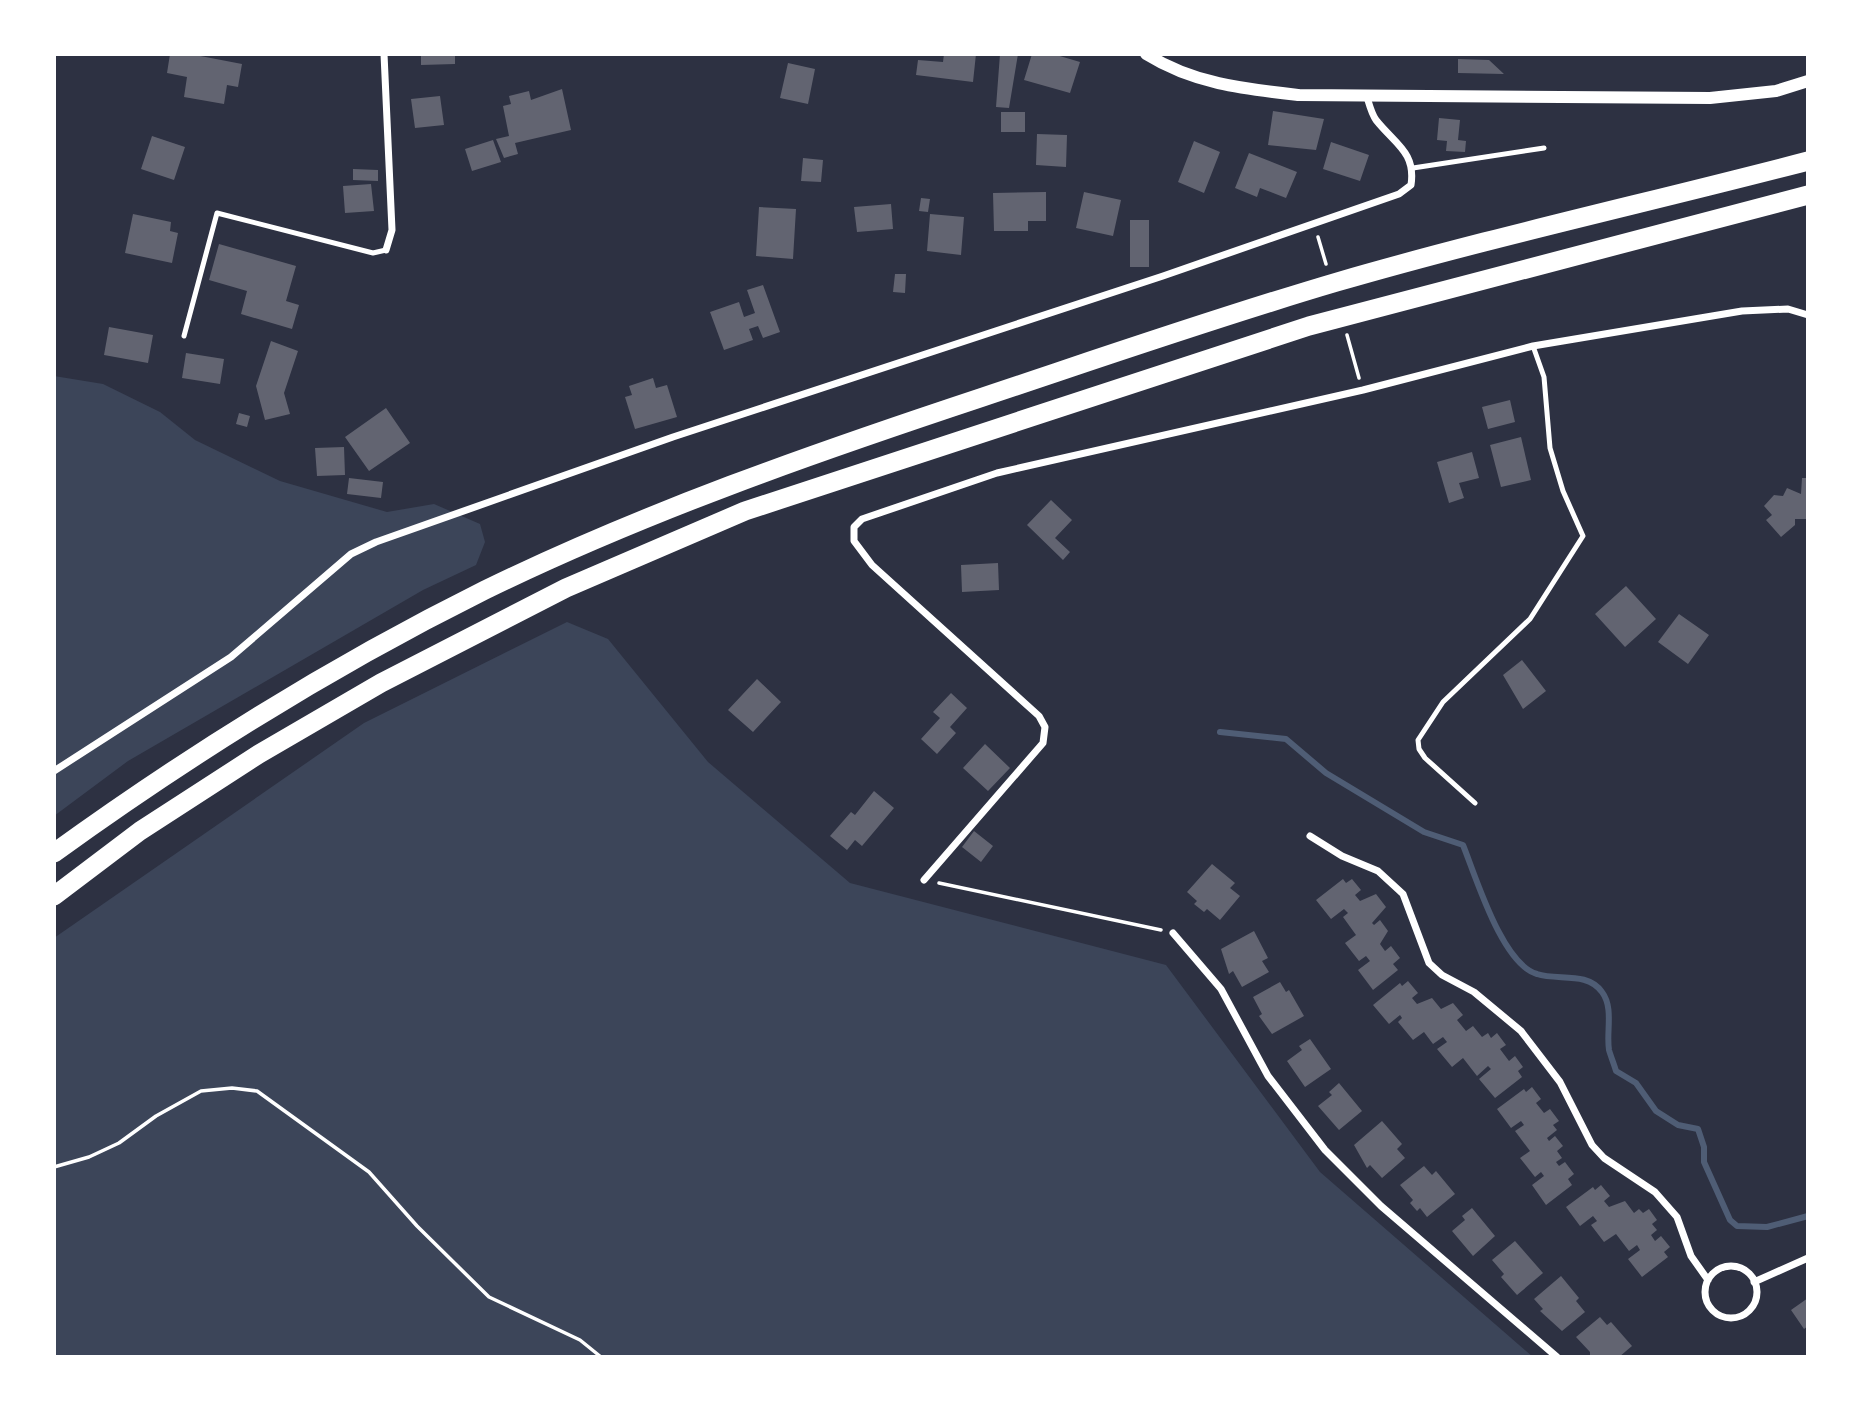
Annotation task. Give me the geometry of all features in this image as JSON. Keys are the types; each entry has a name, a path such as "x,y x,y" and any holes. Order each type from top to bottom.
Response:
{"highway":[{"path":"54,853 232,731 375,649 485,590 631,524 851,441 1337,282 1808,161"},
{"path":"54,896 140,831 248,761 381,683 566,588 745,511 1309,326 1808,195"}],"street":[{"path":"384,54 392,230 386,250"},
{"path":"1146,54 1194,79 1233,88 1299,95 1710,98 1776,91 1808,81"},
{"path":"54,771 231,657 351,554 376,541 673,437 1385,200 1410,185 1413,168 1402,147 1374,118 1366,94"},
{"path":"924,880 1043,743 1045,727 1039,716 872,565 855,541 854,527 862,519 997,473 1363,390 1533,346 1742,311 1788,309 1808,316"},
{"path":"1310,836 1342,856 1378,872 1403,894 1429,963 1442,975 1475,992 1521,1031 1560,1082 1592,1145 1604,1158 1655,1192 1677,1217 1691,1256 1707,1280"},
{"path":"1173,933 1221,989 1268,1076 1325,1150 1381,1206 1557,1357"},
{"path":"1754,1282 1808,1258"},
{"path":"1727,1267 1743,1269 1754,1282 1756,1299 1746,1314 1730,1319 1721,1317 1708,1306 1705,1289 1712,1273 1727,1267"}],"lane":[{"path":"1413,168 1544,148"},
{"path":"184,336 217,213 373,253 386,250"},
{"path":"1475,803 1425,758 1419,749 1418,740 1443,702 1530,619 1583,536 1563,491 1550,448 1544,377 1533,346"}],"path":[{"path":"924,880 1173,933"},
{"path":"54,1167 89,1157 119,1143 156,1116 201,1091 232,1088 257,1091 369,1172 417,1227 489,1297 580,1340 601,1357"}],"shaded area":[{"path":"54,376 103,384 160,412 195,440 280,481 387,512 434,504 480,524 485,542 476,565 423,590 128,761 54,816"},
{"path":"567,622 608,639 708,762 850,883 1166,965 1320,1172 1533,1357 54,1357 54,938 364,723"}],"building":[{"path":"170,54 190,54 242,64 238,87 227,85 224,104 184,97 187,77 167,73"},
{"path":"421,54 455,54 455,64 421,65"},
{"path":"944,54 976,54 973,82 916,75 918,60 943,62"},
{"path":"1000,54 1018,54 1009,108 996,107"},
{"path":"1032,54 1053,54 1080,62 1070,93 1024,80"},
{"path":"1458,59 1489,60 1504,74 1458,73"},
{"path":"788,63 815,69 808,104 780,98"},
{"path":"562,89 571,130 515,143 518,154 504,158 496,139 509,136 503,106 511,104 509,96 529,91 531,100"},
{"path":"440,96 444,125 415,128 411,99"},
{"path":"1273,111 1324,119 1316,150 1268,145"},
{"path":"1001,112 1025,112 1025,132 1001,132"},
{"path":"1439,118 1460,120 1458,140 1466,141 1465,152 1446,151 1447,141 1437,140"},
{"path":"1037,134 1067,135 1066,167 1036,165"},
{"path":"152,136 185,147 174,180 141,169"},
{"path":"493,140 501,162 472,171 465,149"},
{"path":"1194,141 1220,152 1204,193 1178,182"},
{"path":"1331,142 1369,155 1360,181 1323,169"},
{"path":"1249,153 1297,172 1286,198 1260,188 1257,197 1235,188"},
{"path":"803,158 823,160 821,182 801,181"},
{"path":"353,169 378,170 378,181 353,180"},
{"path":"371,184 374,211 345,213 343,186"},
{"path":"1046,192 1046,221 1028,221 1028,231 994,231 993,193"},
{"path":"1084,192 1121,200 1113,236 1076,228"},
{"path":"921,198 930,199 928,212 919,211"},
{"path":"891,204 893,229 857,232 854,207"},
{"path":"759,207 796,209 793,259 756,256"},
{"path":"133,214 171,222 170,231 178,233 172,263 125,253"},
{"path":"930,214 964,217 961,255 927,251"},
{"path":"1130,220 1149,220 1149,267 1130,267"},
{"path":"219,244 296,266 286,301 299,305 292,329 241,314 247,291 209,280"},
{"path":"895,274 906,274 905,293 893,292"},
{"path":"763,285 780,332 763,338 758,326 749,329 753,340 724,350 710,312 739,302 744,317 755,313 747,290"},
{"path":"109,327 153,335 148,363 104,355"},
{"path":"271,341 298,351 284,393 290,414 265,420 256,386"},
{"path":"186,353 224,359 220,384 182,378"},
{"path":"653,378 656,388 667,385 677,417 635,429 625,397 632,395 629,386"},
{"path":"1510,400 1515,422 1488,429 1482,407"},
{"path":"386,408 410,443 369,471 345,437"},
{"path":"239,413 250,416 247,427 236,424"},
{"path":"1521,437 1531,480 1501,487 1490,445"},
{"path":"344,447 345,475 317,476 315,448"},
{"path":"1472,452 1479,478 1459,483 1464,498 1449,503 1437,462"},
{"path":"349,478 383,482 381,498 347,494"},
{"path":"1802,478 1808,478 1808,519 1795,519 1795,525 1781,537 1766,520 1772,515 1764,506 1774,495 1783,496 1787,488 1801,494"},
{"path":"1051,500 1072,520 1055,538 1070,552 1063,560 1027,525"},
{"path":"998,563 999,590 962,592 961,565"},
{"path":"1626,586 1656,619 1625,647 1595,614"},
{"path":"1679,614 1709,635 1688,664 1658,642"},
{"path":"1522,660 1546,691 1523,709 1503,675"},
{"path":"757,679 781,702 753,732 728,710"},
{"path":"951,693 967,708 950,727 956,733 937,754 921,739 940,718 933,712"},
{"path":"985,744 1010,768 988,791 963,768"},
{"path":"874,791 894,808 862,846 855,840 847,850 830,836 851,812 855,815"},
{"path":"974,831 993,846 981,862 962,847"},
{"path":"1212,864 1235,883 1230,888 1240,896 1220,920 1207,909 1204,912 1194,904 1197,901 1187,892"},
{"path":"1343,879 1346,883 1352,879 1361,890 1355,895 1360,901 1376,894 1386,907 1372,923 1374,925 1380,920 1388,931 1380,944 1385,951 1391,946 1400,958 1393,964 1398,970 1373,990 1358,970 1370,961 1366,956 1359,961 1345,943 1356,935 1343,917 1348,913 1344,909 1331,919 1316,900"},
{"path":"1254,931 1268,958 1262,961 1269,972 1242,987 1233,971 1229,974 1221,949"},
{"path":"1408,981 1418,993 1412,998 1417,1004 1432,998 1441,1009 1453,1003 1463,1015 1457,1020 1466,1031 1473,1026 1482,1037 1488,1033 1491,1038 1497,1033 1506,1045 1500,1049 1509,1061 1515,1056 1523,1067 1518,1071 1522,1077 1495,1098 1479,1079 1491,1069 1488,1066 1477,1076 1463,1058 1452,1067 1437,1049 1447,1042 1443,1037 1433,1044 1424,1032 1413,1040 1398,1022 1402,1018 1400,1015 1389,1024 1373,1005 1400,983 1402,986"},
{"path":"1280,982 1286,992 1289,990 1304,1016 1272,1034 1259,1016 1262,1014 1253,997"},
{"path":"1310,1039 1331,1069 1305,1087 1287,1061 1302,1050 1299,1046"},
{"path":"1339,1083 1362,1111 1339,1130 1318,1106 1332,1095 1329,1092"},
{"path":"1532,1087 1541,1099 1536,1103 1544,1113 1550,1109 1559,1121 1553,1125 1557,1130 1547,1138 1549,1141 1555,1136 1563,1146 1557,1151 1562,1158 1556,1162 1559,1166 1565,1162 1574,1174 1568,1179 1572,1185 1546,1205 1532,1185 1544,1176 1541,1172 1535,1177 1520,1158 1530,1151 1515,1131 1524,1125 1521,1121 1511,1128 1497,1109 1524,1089 1526,1092"},
{"path":"1382,1121 1402,1144 1397,1149 1405,1158 1382,1178 1370,1165 1367,1168 1354,1145"},
{"path":"1424,1166 1432,1175 1436,1171 1455,1194 1427,1217 1420,1208 1417,1211 1410,1203 1413,1200 1400,1185"},
{"path":"1601,1185 1610,1196 1604,1201 1609,1207 1625,1201 1634,1213 1639,1209 1643,1213 1649,1209 1657,1220 1652,1224 1657,1230 1651,1235 1655,1241 1661,1236 1670,1247 1664,1252 1668,1257 1642,1277 1628,1259 1640,1250 1637,1245 1629,1251 1616,1234 1604,1242 1591,1225 1597,1221 1593,1216 1580,1226 1566,1207 1593,1187 1595,1190"},
{"path":"1472,1208 1495,1236 1473,1256 1452,1231 1465,1220 1462,1216"},
{"path":"1515,1241 1543,1273 1517,1295 1501,1277 1504,1274 1492,1260"},
{"path":"1561,1276 1579,1298 1576,1301 1585,1312 1562,1331 1540,1311 1543,1309 1534,1299"},
{"path":"1808,1298 1808,1326 1804,1329 1791,1310"},
{"path":"1600,1317 1607,1325 1611,1322 1632,1346 1619,1357 1590,1357 1590,1352 1576,1337"}],"waterway":[{"path":"1220,732 1286,739 1326,773 1424,832 1463,845 1492,918 1512,954 1524,967 1545,976 1588,981 1602,992 1608,1005 1608,1043 1616,1071 1636,1083 1656,1111 1678,1125 1698,1129 1704,1147 1704,1162 1730,1220 1737,1226 1767,1227 1808,1216"}]}
